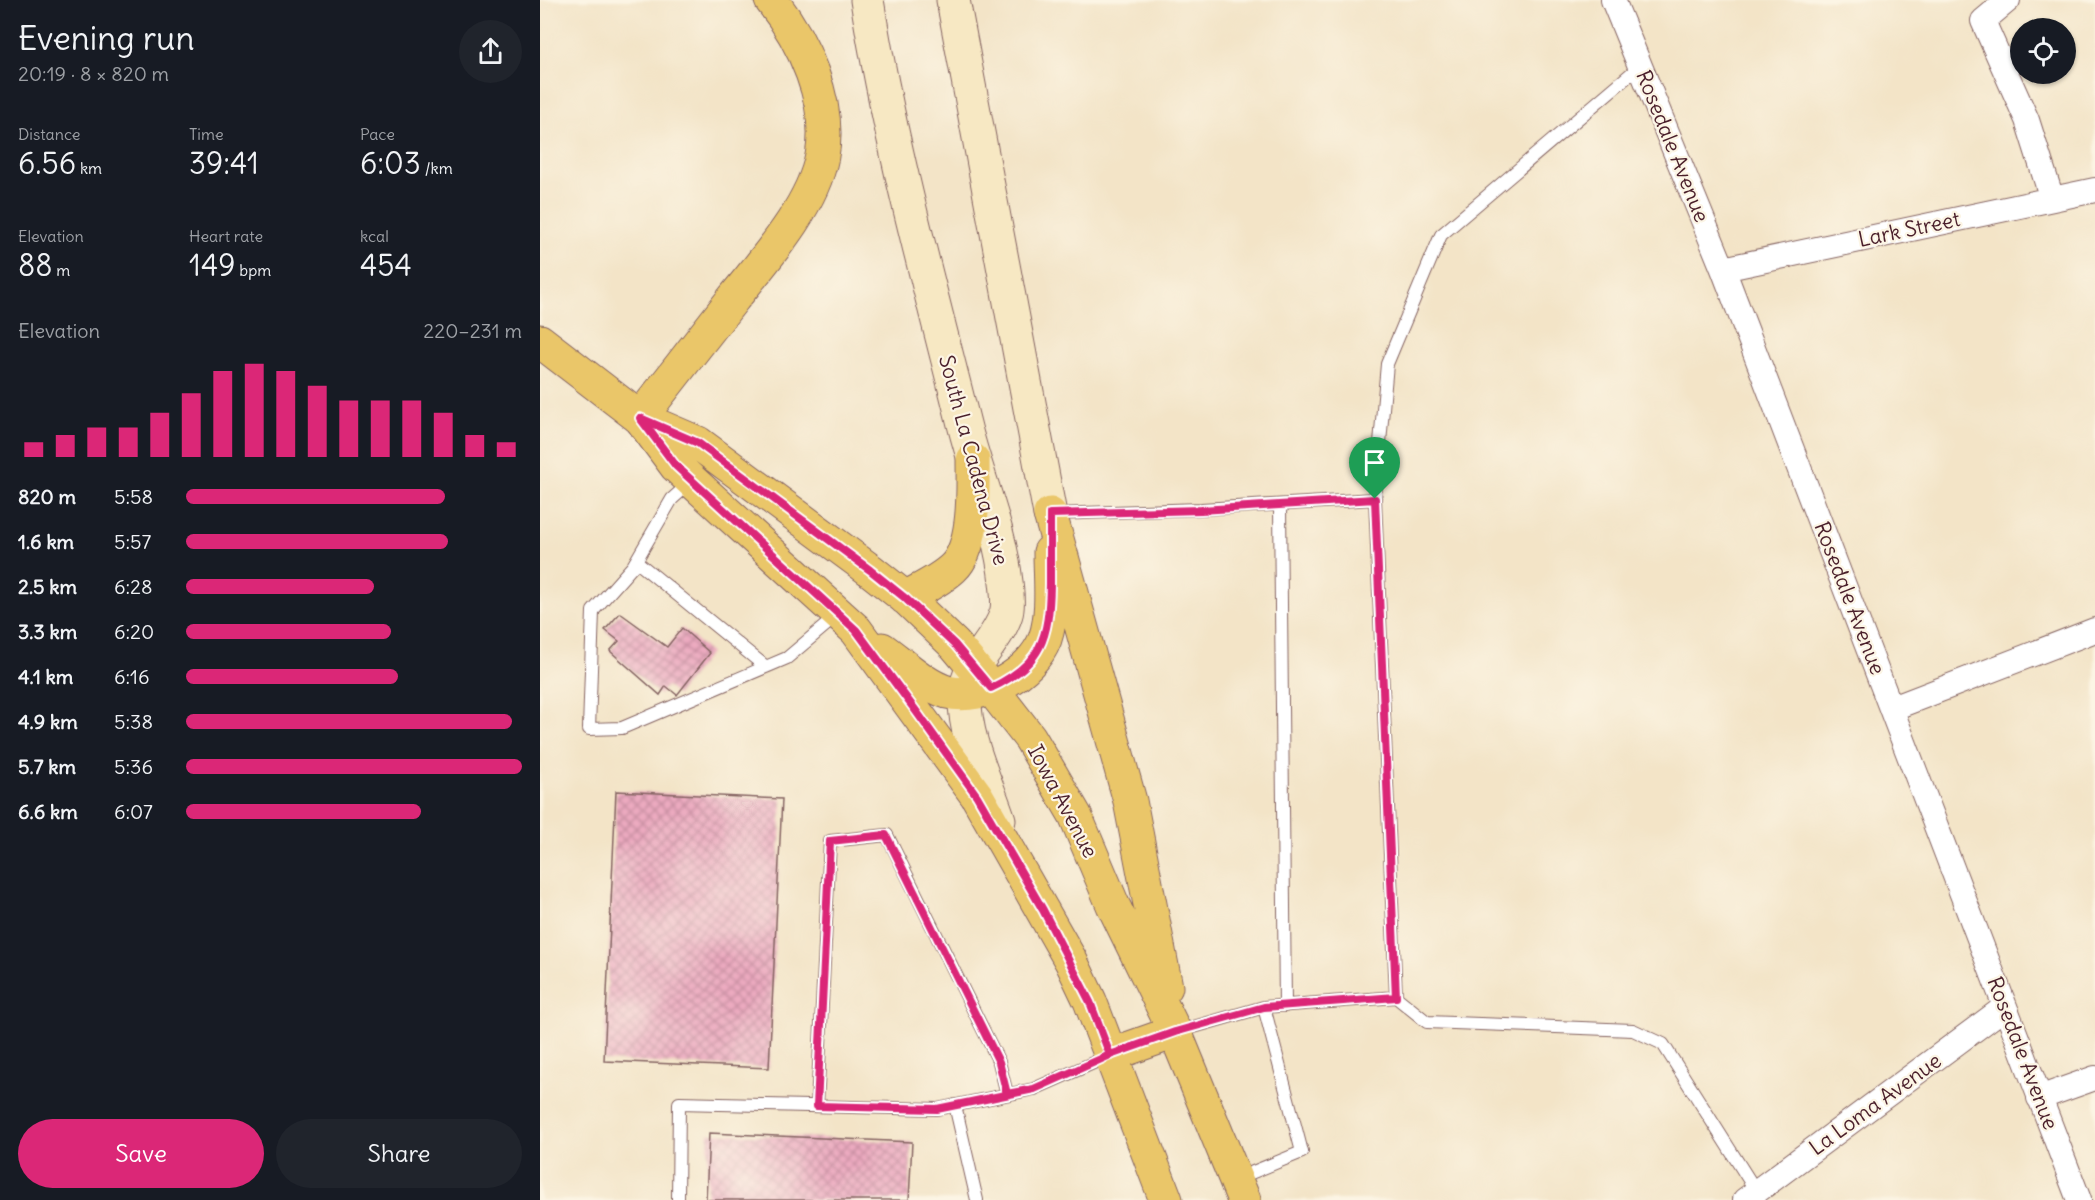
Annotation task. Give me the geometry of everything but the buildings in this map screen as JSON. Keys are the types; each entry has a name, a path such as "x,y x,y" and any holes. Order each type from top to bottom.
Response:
{"main road":[{"path":"640,418 781,238 807,196 822,157 824,124 809,60 789,23 771,0"},
{"name":"South La Cadena Drive","path":"867,0 887,113 973,460 995,529 1006,582 1007,612 977,683"},
{"path":"953,0 1050,514 1130,801 1175,1032 1239,1190"},
{"name":"Iowa Avenue","path":"540,341 640,418 698,443 905,598 955,645 977,683 1030,738 1075,815 1113,905 1175,1032"},
{"name":"Iowa Avenue","path":"640,418 676,466 847,622 977,796 1010,852"},
{"path":"905,598 954,567 961,557 972,510 973,460"},
{"path":"847,622 932,685 948,692 977,683 1012,678 1030,663 1045,640 1049,620 1050,514"},
{"path":"977,683 968,729 1010,852 1071,961 1166,1200"},
{"path":"1110,1055 1175,1032"}],"street":[{"name":"Rosedale Avenue","path":"1613,0 1723,269 1893,708 2079,1200"},
{"path":"2008,0 1983,21 2027,120 2052,199"},
{"name":"Lark Street","path":"1723,269 2095,190"},
{"path":"1893,708 2095,630"},
{"name":"La Loma Avenue","path":"1751,1196 2005,1007"},
{"path":"2039,1098 2095,1078"}],"lane":[{"path":"1396,997 1375,499 1387,364 1441,235 1640,66"},
{"path":"692,481 672,499 636,561 593,611 589,729 621,728 787,658 847,622"},
{"path":"1050,514 1375,499"},
{"path":"1280,505 1285,1006"},
{"path":"636,561 766,667"},
{"path":"817,1106 830,841 886,835 999,1062 1007,1094"},
{"path":"1175,1032 1264,1007 1396,997 1426,1022 1633,1030 1663,1044 1751,1196"},
{"path":"1239,1190 1302,1152 1264,1007"},
{"path":"678,1200 679,1103 937,1109 1034,1089 1110,1055"},
{"path":"955,1105 977,1200"}],"route":[{"path":"1375,499 1201,510 1050,514 1049,620 1045,640 1030,663 1012,678 991,688 955,645 905,598 870,570 698,443 640,418 676,466 856,630 916,711 977,796 1043,910 1090,1002 1110,1055 1034,1089 937,1109 817,1106 830,841 886,835 999,1062 1007,1094 1034,1089 1071,1072 1110,1055 1175,1032 1264,1007 1396,997 1375,499"}]}
